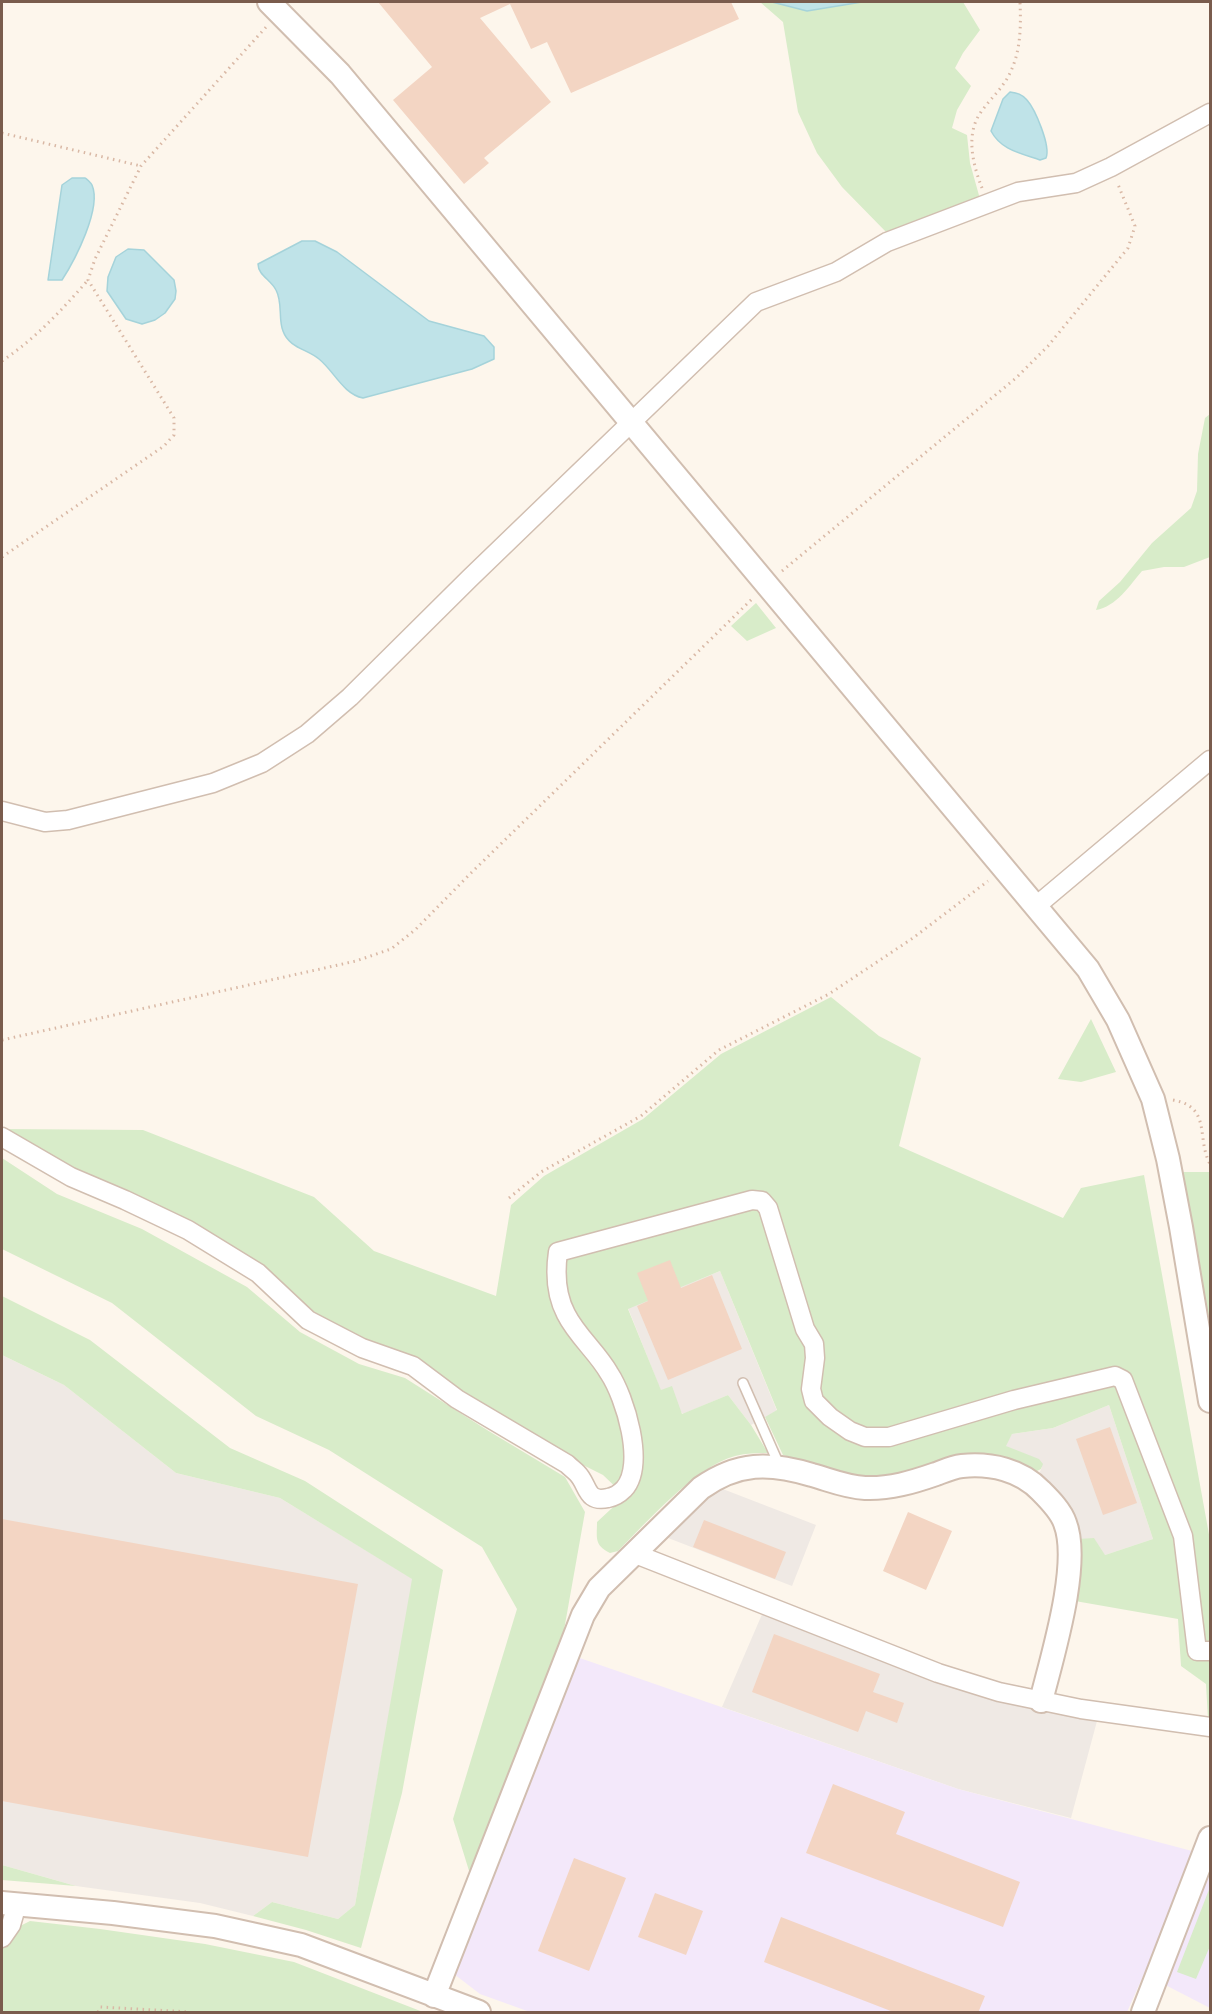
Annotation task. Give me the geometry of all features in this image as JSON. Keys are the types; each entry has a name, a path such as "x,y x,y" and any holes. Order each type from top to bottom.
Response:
{"street":[{"path":"279,5 340,74 632,421 1088,969 1118,1020 1153,1099 1168,1159 1181,1227 1210,1401"},
{"path":"2,811 45,822 68,820 213,783 262,763 307,734 350,697 756,302 836,272 887,242 988,204 1028,190 1076,183 1111,167 1210,113"},
{"path":"1035,907 1210,760"},
{"path":"2,1137 71,1177 188,1230 258,1273 308,1320 362,1348 412,1366 457,1400 567,1464 578,1474 590,1495 600,1500 612,1497 623,1490 631,1478 634,1459 630,1434 623,1398 609,1371 576,1330 566,1313 558,1291 556,1267 558,1252 752,1200 762,1201 768,1208 805,1329 814,1344 815,1358 811,1389 814,1401 830,1417 850,1431 866,1437 889,1437 1014,1400 1115,1376 1123,1380 1183,1536 1197,1651 1210,1651"},
{"path":"434,1996 583,1615 599,1588 700,1488 718,1476 735,1469 762,1465 780,1467 839,1484 865,1488 892,1487 960,1466 984,1466 1009,1470 1031,1480 1052,1502 1065,1523 1071,1551 1063,1607 1041,1701"},
{"path":"633,1553 938,1673 999,1692 1081,1709 1210,1727"},
{"path":"1143,2013 1210,1838"},
{"path":"2,1938 11,1925 9,1904 113,1913 215,1926 301,1945 479,2013"}],"lane":[{"path":"742,1383 780,1467"}],"path":[{"path":"988,204 974,161 971,145 973,129 979,114 1010,73 1020,39 1020,2"},
{"path":"2,361 26,345 54,319 88,280 95,259 141,166 279,5"},
{"path":"2,133 141,166"},
{"path":"2,1040 356,962 391,949 415,930 767,583 1016,378 1048,346 1128,248 1135,226 1111,167"},
{"path":"2,558 164,446 174,435 174,418 88,280"},
{"path":"509,1198 541,1172 641,1116 719,1050 829,994 913,938 1004,869"},
{"path":"1153,1099 1187,1102 1196,1110 1201,1121 1210,1164"},
{"path":"98,2013 100,2007 190,2013"}],"shaded area":[{"path":"720,1271 777,1411 751,1425 728,1395 683,1414 661,1391 628,1308"},
{"path":"2,1355 64,1385 176,1473 280,1498 413,1579 355,1905 338,1919 272,1902 253,1916 200,1903 76,1886 2,1865"},
{"path":"1109,1405 1153,1539 1105,1555 1078,1539 1059,1496 1039,1474 1042,1467 1005,1446 1012,1434 1053,1428"},
{"path":"715,1486 816,1525 792,1586 663,1536"},
{"path":"763,1612 936,1682 997,1701 1097,1721 1071,1818 958,1789 722,1707"},
{"path":"574,1656 958,1789 1192,1851 1210,1850 1210,2008 1144,1974 1127,2012 530,2012 480,1994 454,1974"}],"green space":[{"path":"760,2 772,2 807,11 862,2 963,2 980,30 955,68 971,86 957,110 952,128 967,135 970,163 980,199 888,234 842,187 817,153 798,112 783,22"},
{"path":"1210,414 1210,557 1184,567 1164,567 1142,571 1116,600 1096,610 1099,601 1120,582 1152,543 1191,508 1197,491 1198,454 1205,418"},
{"path":"756,603 776,628 747,641 731,626"},
{"path":"831,997 879,1036 921,1058 899,1146 1063,1218 1081,1188 1144,1175 1210,1540 1210,1719 1208,1719 1206,1684 1181,1666 1178,1619 1075,1601 1078,1539 1094,1538 1105,1555 1153,1539 1109,1405 1053,1428 1012,1434 1006,1446 1039,1459 1043,1464 1037,1471 916,1472 865,1480 783,1455 765,1417 777,1410 720,1271 628,1309 661,1390 672,1386 682,1414 728,1395 751,1425 768,1453 735,1456 704,1471 673,1496 618,1551 610,1553 599,1544 597,1522 625,1496 603,1475 567,1457 315,1313 264,1268 192,1223 72,1167 2,1129 143,1130 314,1197 374,1251 496,1296 511,1205 544,1176 643,1119 721,1054"},
{"path":"1091,1019 1116,1072 1081,1082 1058,1079"},
{"path":"2,1158 57,1194 142,1229 247,1287 300,1332 359,1364 405,1378 565,1477 585,1512 561,1647 470,1874 453,1819 517,1609 482,1547 329,1450 256,1416 112,1303 2,1249"},
{"path":"1181,1172 1210,1172 1210,1335"},
{"path":"2,1296 90,1340 230,1448 305,1481 443,1570 402,1793 361,1948 253,1916 272,1902 338,1919 355,1905 412,1579 280,1498 176,1473 64,1385 2,1355"},
{"path":"2,1865 76,1886 2,1880"},
{"path":"1210,1887 1210,1946 1196,1979 1177,1972"},
{"path":"30,1921 205,1944 294,1962 423,2012 2,2012 2,1942 16,1928"}],"water":[{"path":"772,2 862,2 807,11"},
{"path":"1010,92 1023,96 1034,111 1044,137 1046,158 1040,160 1012,150 1000,143 991,131 1003,99"},
{"path":"72,178 85,178 92,185 94,195 90,220 74,260 62,280 48,280 62,185"},
{"path":"302,241 315,241 337,252 429,321 484,336 494,347 494,359 472,369 363,398 356,396 344,387 319,359 289,341 282,326 278,295 274,286 259,268 258,264"},
{"path":"128,249 144,250 174,280 175,299 165,313 155,320 142,324 126,319 107,291 108,277 116,257"}],"building":[{"path":"378,2 731,2 739,19 571,93 547,42 531,49 510,4 480,18 551,102 484,158 489,163 464,184 393,100 432,67"},
{"path":"670,1260 681,1288 712,1275 742,1349 668,1380 637,1306 648,1301 637,1273"},
{"path":"1110,1427 1137,1503 1103,1515 1076,1439"},
{"path":"908,1512 952,1531 926,1590 883,1571"},
{"path":"2,1519 358,1584 308,1857 2,1801"},
{"path":"704,1520 786,1552 775,1579 693,1547"},
{"path":"774,1634 880,1674 873,1692 904,1703 897,1723 866,1711 858,1732 752,1692"},
{"path":"833,1784 905,1812 896,1834 1020,1882 1003,1927 806,1853"},
{"path":"574,1858 626,1878 589,1971 538,1951"},
{"path":"655,1893 703,1911 686,1955 638,1937"},
{"path":"781,1917 985,1996 978,2013 896,2013 764,1962"}]}
